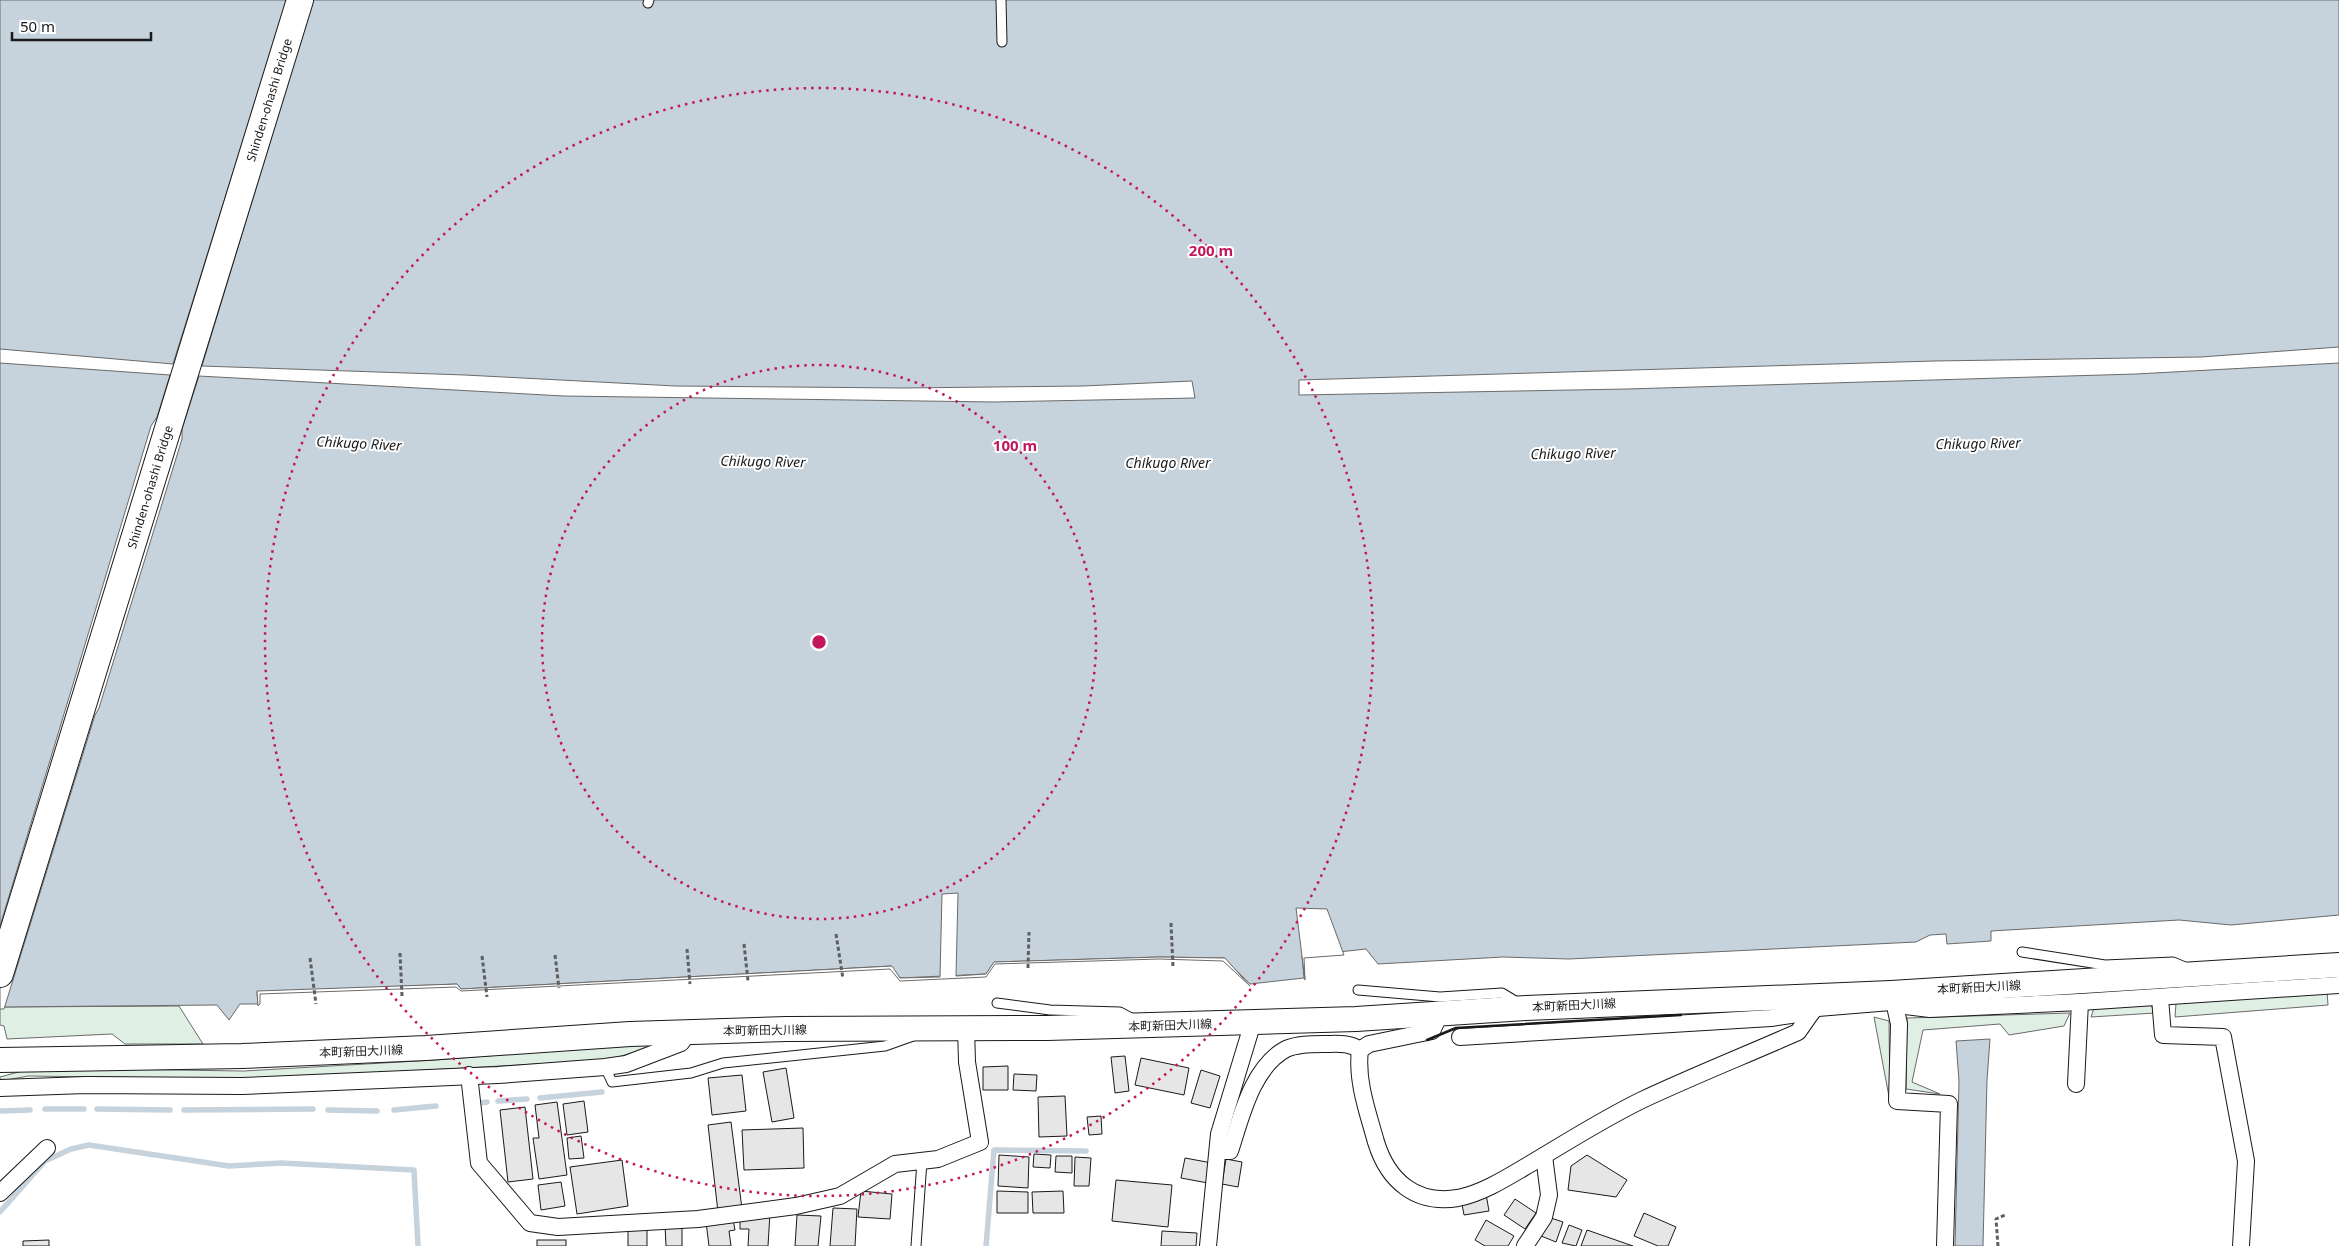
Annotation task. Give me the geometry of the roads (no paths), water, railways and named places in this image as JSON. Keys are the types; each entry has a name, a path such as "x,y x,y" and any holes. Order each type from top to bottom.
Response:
{"main road":[{"name":"Shinden-ohashi Bridge","path":"0,974 300,0"},
{"name":"本町新田大川線","path":"1,1060 242,1056 426,1048 689,1032 1144,1026 1440,1014 1526,1008 1815,1004 2201,975 2296,978 2339,965"}],"street":[{"path":"1944,1246 1949,1104 1897,1101 1899,1024 1894,999 1930,1009 2160,998 2296,978 2339,984"},
{"path":"2160,998 2163,1035 2223,1037 2246,1161 2241,1246"},
{"path":"2076,1084 2080,1002"},
{"path":"1460,1037 1770,1018 1815,1004"},
{"path":"1440,1014 1432,1031 1369,1044 1360,1050 1358,1065 1364,1100 1379,1153 1393,1178 1406,1190 1429,1198 1458,1198 1498,1182 1641,1101 1798,1032 1815,1004"},
{"path":"1208,1246 1219,1150 1219,1134 1253,1022"},
{"path":"468,1076 479,1163 530,1223 558,1227 731,1216 840,1196 896,1164 938,1159 980,1142 967,1062 966,1028"},
{"path":"0,1088 68,1085 242,1086 468,1076 605,1067 626,1064 682,1043 689,1032"},
{"path":"1219,1150 1230,1151 1256,1082 1269,1062 1286,1049 1308,1044 1351,1044 1360,1050"},
{"path":"0,1193 47,1148"},
{"path":"1525,1246 1544,1217 1549,1195 1544,1156"}],"lane":[{"path":"1001,0 1002,42"},
{"path":"2022,952 2105,965 2173,962 2201,975"},
{"path":"1358,990 1440,997 1502,993 1526,1008"},
{"path":"997,1003 1050,1010 1120,1012 1144,1026"},
{"path":"605,1067 612,1082 691,1073 723,1063 885,1046 912,1037 914,1028"},
{"path":"916,1246 922,1161"}],"water":[{"name":"Chikugo River","path":"0,0 2339,0 2339,915 2231,925 2179,920 1991,931 1991,941 1947,944 1946,934 1930,935 1916,942 1569,959 1503,957 1378,964 1366,949 1302,956 1304,978 1250,984 1224,958 1159,957 994,962 986,974 900,978 891,966 461,989 457,984 257,992 258,1004 240,1004 229,1020 217,1005 0,1007"},
{"path":"1990,1039 1987,1080 1983,1246 1955,1246 1959,1081 1956,1041"}],"waterway":[{"path":"540,1098 602,1092"},
{"path":"498,1101 527,1099"},
{"path":"480,1103 487,1102"},
{"path":"394,1110 436,1106"},
{"path":"45,1109 84,1109"},
{"path":"97,1109 170,1110"},
{"path":"184,1110 313,1109"},
{"path":"0,1111 30,1110"},
{"path":"328,1110 377,1111"},
{"path":"0,1212 45,1161 71,1149 89,1145 229,1166 281,1163 414,1170 418,1246"},
{"path":"986,1246 994,1150 1086,1151"}]}
